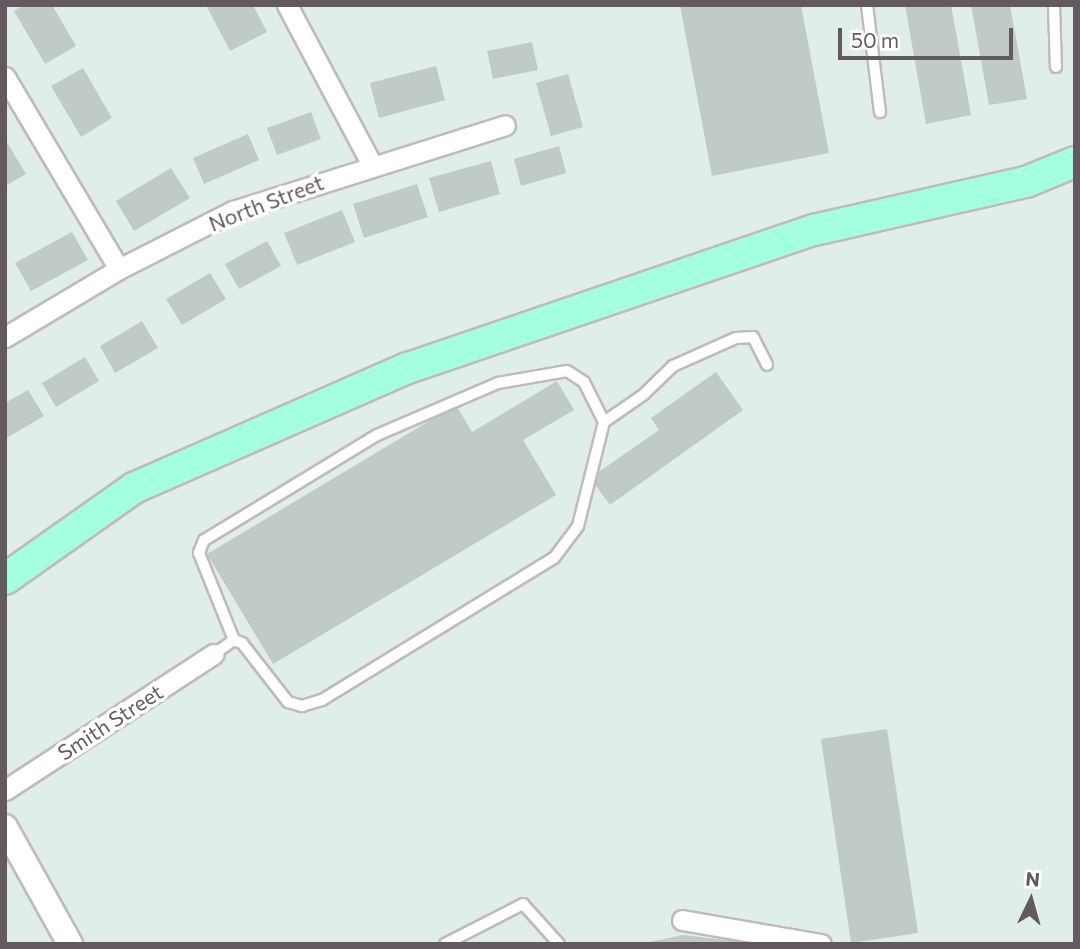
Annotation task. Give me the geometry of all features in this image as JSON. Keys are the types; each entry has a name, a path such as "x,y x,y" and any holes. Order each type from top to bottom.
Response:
{"main road":[{"path":"5,579 134,488 408,368 814,230 1026,182 1075,162"}],"street":[{"path":"287,5 372,165"},
{"path":"5,77 119,269"},
{"name":"North Street","path":"5,337 119,269 233,211 505,125"},
{"name":"Smith Street","path":"5,790 214,654"},
{"path":"5,827 71,944"},
{"path":"682,920 821,942"}],"lane":[{"path":"867,5 880,112"},
{"path":"1054,5 1056,67"},
{"path":"604,422 643,395 673,366 736,338 753,337 767,365"},
{"path":"567,371 584,382 604,422 579,526 554,558 322,700 302,706 288,702 263,667 234,640 200,553 204,540 377,435 498,383 567,371"},
{"path":"214,654 234,640"},
{"path":"444,944 523,904 559,944"}],"building":[{"path":"24,5 52,5 76,46 45,64 14,11"},
{"path":"206,5 253,5 267,32 230,51"},
{"path":"680,5 801,5 829,153 712,176"},
{"path":"905,5 951,5 971,115 926,124"},
{"path":"971,5 1010,5 1027,99 989,105"},
{"path":"532,42 538,70 493,79 487,51"},
{"path":"436,66 445,100 379,118 370,83"},
{"path":"83,68 112,118 81,137 51,86"},
{"path":"568,74 583,127 551,136 536,83"},
{"path":"311,112 321,139 277,155 267,128"},
{"path":"248,134 259,160 204,184 193,158"},
{"path":"5,139 26,174 5,186"},
{"path":"559,146 566,173 521,186 514,159"},
{"path":"491,161 500,194 439,212 429,178"},
{"path":"171,168 190,198 134,231 116,201"},
{"path":"417,184 428,217 364,238 353,204"},
{"path":"342,210 355,242 297,265 284,233"},
{"path":"72,232 88,260 31,291 15,263"},
{"path":"267,241 281,266 239,289 225,264"},
{"path":"210,273 226,299 182,325 166,299"},
{"path":"142,321 158,348 115,373 100,346"},
{"path":"85,357 99,381 56,407 42,383"},
{"path":"716,372 743,410 610,505 590,478 659,430 651,418"},
{"path":"557,381 574,410 523,440 556,495 273,664 207,554 456,405 472,432"},
{"path":"28,390 44,416 5,439 5,403"},
{"path":"887,729 918,933 851,943 821,739"},
{"path":"683,935 742,942 742,944 640,944"}]}
